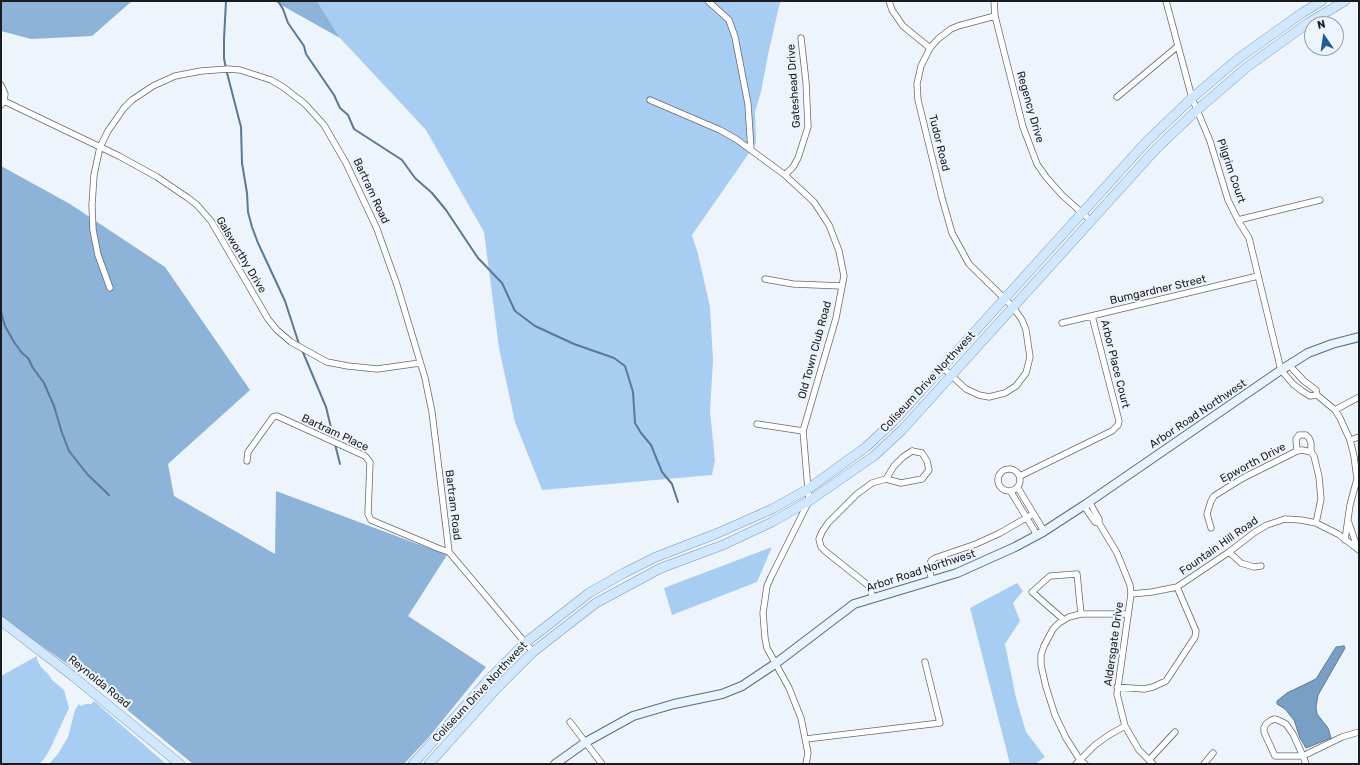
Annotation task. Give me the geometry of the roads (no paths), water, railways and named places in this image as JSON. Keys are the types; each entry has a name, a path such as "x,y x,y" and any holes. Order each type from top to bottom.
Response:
{"main road":[{"name":"Coliseum Drive Northwest","path":"413,764 488,680 525,643 590,593 624,573 656,557 718,533 772,509 808,489 866,447 894,421 1082,214 1147,140 1192,98 1245,53 1302,13 1322,1"},
{"name":"Coliseum Drive Northwest","path":"429,764 497,688 533,652 596,603 661,568 723,544 772,522 809,501 874,456 902,430 1156,149 1197,110 1247,67 1308,23 1345,1"},
{"name":"Reynolda Road","path":"1,621 74,677 180,764"}],"street":[{"path":"708,1 729,20 736,37 748,104 751,150"},
{"path":"888,1 892,10 904,26 930,48"},
{"name":"Regency Drive","path":"994,1 995,16 1023,127 1037,164 1056,189 1091,221"},
{"name":"Pilgrim Court","path":"1166,1 1192,98 1210,141 1228,200 1249,238 1258,276 1285,368"},
{"name":"Tudor Road","path":"942,367 966,389 984,397 997,396 1012,389 1022,380 1029,365 1030,352 1022,320 1013,307 969,264 952,234 918,100 917,84 921,66 930,48 942,35 951,29 995,16"},
{"name":"Gateshead Drive","path":"785,175 793,168 798,158 808,127 807,94 801,38"},
{"path":"1117,97 1178,46"},
{"name":"Bartram Road","path":"110,288 95,244 92,219 93,181 100,147 108,131 132,100 153,86 188,72 214,69 240,70 256,74 283,87 308,107 318,117 346,163 364,199 387,254 425,378 432,412 449,552 533,652"},
{"name":"Galsworthy Drive","path":"1,85 5,94 2,103 100,147 157,177 197,205 211,222 268,319 276,330 291,342 327,362 348,366 377,369 420,363"},
{"name":"Old Town Club Road","path":"650,100 720,130 734,138 785,175 814,202 829,225 840,251 844,276 836,318 803,431 809,501"},
{"path":"1238,220 1320,200"},
{"name":"Bumgardner Street","path":"1062,323 1258,276"},
{"path":"765,278 793,284 842,286"},
{"name":"Arbor Place Court","path":"1020,476 1112,431 1118,425 1119,421 1092,316"},
{"name":"Arbor Road Northwest","path":"555,764 586,742 633,716 674,704 732,691 775,664 854,604 957,573 987,561 1015,547 1041,533 1086,504 1308,353 1332,344 1359,337"},
{"path":"1285,368 1316,390 1317,395 1335,410 1350,440 1357,479 1350,505 1345,540"},
{"path":"1285,368 1294,385 1310,396 1317,395"},
{"path":"1294,385 1301,379"},
{"path":"1335,410 1359,397"},
{"name":"Bartram Place","path":"247,461 248,452 273,417 277,416 365,456 370,462 368,514 371,520 440,550 449,552"},
{"path":"757,424 803,431"},
{"path":"1297,451 1296,439 1299,436 1306,435 1311,443 1311,452 1316,464 1321,491 1316,523"},
{"path":"1350,440 1359,437"},
{"name":"Epworth Drive","path":"1211,528 1207,514 1211,501 1216,494 1243,478 1297,451 1305,450 1311,452"},
{"path":"873,598 869,586 825,551 821,547 819,539 828,523 857,494 872,484 886,479 901,483 922,479 928,470 927,461 922,453 912,451 894,466 886,479"},
{"path":"1011,492 1018,488 1021,482 1020,476 1017,472 1010,469 1003,471 1000,474 998,481 1001,488 1011,492 1026,517 1041,533"},
{"path":"1018,488 1033,514 1041,533"},
{"path":"806,764 808,753 801,718 796,703 767,648 763,624 763,613 767,586 771,576 809,501"},
{"name":"Aldersgate Drive","path":"1086,504 1091,505 1099,519 1099,523 1119,557 1130,585 1131,594 1117,687 1119,705 1125,726 1136,745 1151,762"},
{"path":"932,581 929,572 931,561 935,558 976,544 1000,533 1033,514"},
{"name":"Fountain Hill Road","path":"1131,594 1177,587 1229,552 1255,532 1277,521 1290,518 1316,523 1359,548"},
{"path":"1349,519 1350,528 1359,548"},
{"path":"1229,552 1241,563 1254,567 1261,566"},
{"path":"1064,620 1032,592 1050,576 1077,574 1081,614"},
{"path":"1117,687 1144,689 1161,685 1166,681 1195,637 1196,631 1177,587"},
{"path":"1085,764 1078,762 1055,716 1046,687 1041,665 1041,655 1053,629 1069,616 1081,614 1128,614"},
{"path":"806,739 940,723 925,662"},
{"path":"1306,764 1303,756 1293,734 1286,724 1274,719 1270,720 1264,728 1264,732 1275,756 1303,756 1342,737 1359,732"},
{"path":"570,722 602,764"},
{"path":"1078,762 1095,745 1125,726"},
{"path":"1151,762 1174,732"},
{"path":"1204,764 1213,753"}],"waterway":[{"path":"226,1 224,58 241,127 242,163 247,193 248,212 258,243 285,301 299,344"},
{"path":"278,1 283,9 288,23 304,46 306,54 334,95 340,108 348,115 354,129 402,160 415,178 432,193 446,210 478,258 502,283 515,311 535,326 574,344 614,358 625,366 633,392 635,423 651,445 662,472 672,484 678,502"},
{"path":"1,312 5,326 14,342 22,353 28,358 44,383 54,406 69,451 88,475 109,495"},
{"path":"302,350 326,407 334,440"},
{"path":"335,444 340,464"}]}
